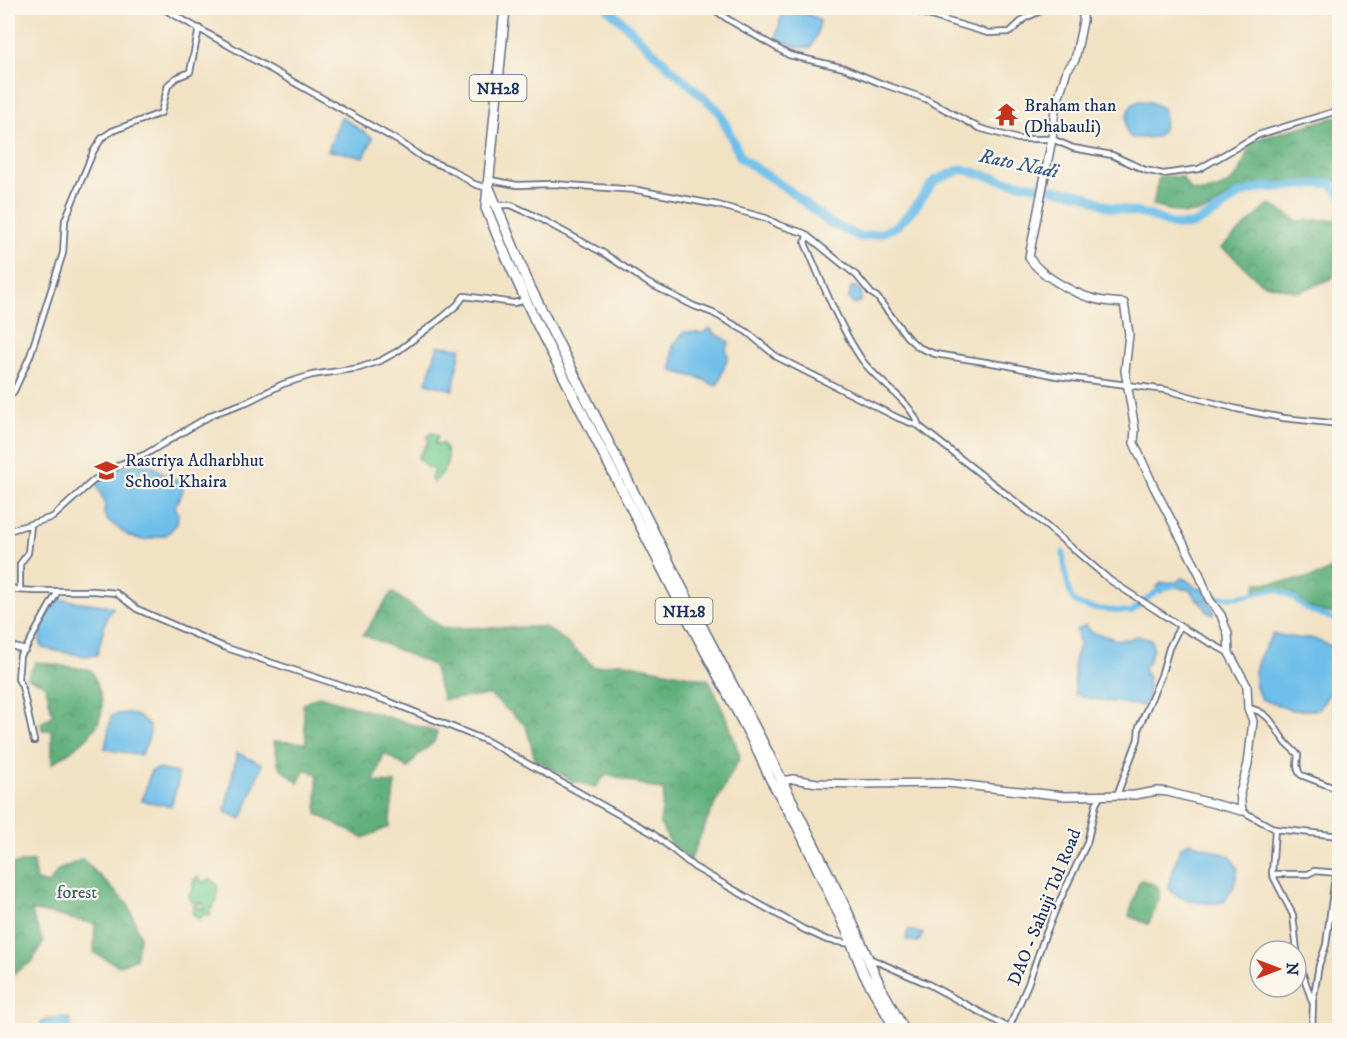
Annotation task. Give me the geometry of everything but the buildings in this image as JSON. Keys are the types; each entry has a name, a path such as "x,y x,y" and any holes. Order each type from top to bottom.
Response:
{"highway":[{"name":"NH28","path":"505,8 486,208 526,300 586,421 759,743 782,781 896,1030"},
{"name":"NH28","path":"490,184 529,285 759,743 771,780 798,827 852,944 868,965 904,1030"}],"street":[{"path":"162,8 400,142 423,158 452,170 474,184 552,184 652,193 766,218 807,236 857,276 877,297 907,337 918,347 944,356 1057,376 1166,390 1237,409 1284,418 1340,424"},
{"path":"712,8 789,55 844,68 926,99 979,128 1007,137 1051,142 1112,155 1145,170 1163,174 1198,169 1258,135 1340,110"},
{"path":"904,8 988,33 1010,32 1025,18 1045,9 1059,8"},
{"path":"1069,8 1076,11 1083,10 1075,60 1067,70 1055,109 1029,257 1034,266 1090,298 1124,303 1129,334 1125,371 1136,429 1134,443 1199,573 1209,599 1221,615 1228,634 1229,653 1247,686 1248,708 1253,721 1248,764 1240,793 1242,812"},
{"path":"8,398 14,391 30,357 63,253 65,220 93,152 102,138 112,131 161,113 168,85 176,78 190,72 199,28"},
{"path":"497,205 511,205 531,214 605,254 648,283 739,327 757,338 763,347 777,357 898,418 919,426 1038,519 1111,580 1180,626 1229,653"},
{"path":"807,236 805,243 834,311 861,358 910,409 919,426"},
{"path":"8,531 53,517 94,480 120,464 146,454 213,414 247,402 283,384 312,375 359,368 380,361 398,351 436,322 457,305 464,296 514,303 526,300"},
{"path":"20,589 20,564 28,553 31,525"},
{"path":"8,586 20,589 116,593 137,609 224,647 390,702 487,741 652,833 694,867 803,929 827,940 852,944"},
{"path":"34,741 22,686 18,679 20,655 58,591"},
{"path":"1117,795 1138,739 1139,727 1161,676 1169,648 1180,626"},
{"path":"8,645 25,650"},
{"path":"1248,708 1258,710 1272,721 1287,744 1298,755 1298,772 1301,775 1332,787 1340,794"},
{"path":"782,781 793,779 817,783 972,784 1039,795 1136,795 1157,791 1168,792 1242,812 1275,829 1340,836"},
{"name":"DAO - Sahuji Tol Road","path":"1011,1029 1055,910 1084,852 1097,800 1101,795"},
{"path":"1275,829 1272,874 1293,915 1298,960 1313,1004"},
{"path":"1312,1030 1317,976 1326,945 1334,884 1340,866"},
{"path":"1272,874 1308,874 1314,871 1338,873"},
{"path":"868,965 928,984 1011,1029"},
{"path":"1260,1030 1280,1030"}],"green space":[{"path":"1339,116 1339,182 1334,179 1260,184 1238,190 1212,208 1201,212 1185,214 1153,206 1159,176 1182,177 1190,190 1212,191 1237,176 1251,141"},
{"path":"1270,204 1297,221 1339,219 1333,278 1299,292 1261,283 1221,248"},
{"path":"432,433 438,436 435,444 443,444 447,455 444,470 433,483 431,478 434,471 427,468 418,457 428,443 428,436"},
{"path":"1339,554 1339,614 1313,609 1292,593 1255,590 1257,583 1294,580 1323,573 1329,570"},
{"path":"392,592 443,628 544,627 559,636 595,667 621,662 709,680 729,724 740,757 711,812 690,860 671,844 660,824 664,791 607,774 595,787 573,781 535,759 526,726 490,695 443,700 433,665 363,635"},
{"path":"36,662 91,670 102,701 101,716 91,733 52,764 52,730 42,730 41,723 53,715 47,692 44,684 27,678"},
{"path":"319,696 437,732 434,742 417,756 408,768 384,753 374,782 395,783 389,827 363,838 317,814 317,774 305,769 298,783 279,766 274,741 306,743 303,704"},
{"name":"forest","path":"83,859 129,906 140,936 136,958 119,966 94,953 95,924 31,910 43,943 32,962 8,977 8,865 33,861 36,881 49,884 58,870"},
{"path":"197,877 202,882 210,879 217,884 216,902 209,911 211,915 204,914 199,919 193,914 193,909 195,905 204,910 202,903 194,903 190,900 189,894 193,891 193,882"},
{"path":"1142,880 1156,885 1159,889 1157,905 1148,924 1129,916 1139,882"}],"water":[{"path":"787,10 809,14 820,21 811,48 796,47 776,38 782,14"},
{"path":"1140,101 1150,102 1163,108 1164,123 1157,137 1132,138 1127,133 1126,123 1129,109"},
{"path":"341,117 373,138 364,157 328,151"},
{"path":"851,287 861,291 861,301 854,305 849,299"},
{"path":"710,328 729,343 726,349 728,356 718,384 714,385 700,378 672,371 673,346 684,332 703,333"},
{"path":"438,346 461,348 453,390 426,383"},
{"path":"134,464 153,466 168,477 181,481 182,491 175,506 178,513 177,524 166,535 143,540 129,536 107,520 104,514 105,503 96,484 118,468"},
{"path":"1181,578 1198,589 1203,588 1204,595 1215,611 1213,615 1206,611 1201,600 1198,601 1190,590 1170,586 1161,593 1156,588 1161,583 1178,582"},
{"path":"57,599 113,608 107,616 97,655 85,656 42,648 40,635"},
{"path":"1086,625 1091,632 1118,640 1137,636 1151,639 1153,648 1148,663 1144,666 1145,675 1149,676 1147,702 1141,706 1075,694 1074,661 1080,643 1076,630"},
{"path":"1273,634 1311,638 1339,649 1339,663 1330,692 1320,708 1291,710 1261,699 1257,690 1255,673 1260,657"},
{"path":"129,713 144,720 150,728 140,755 105,749 111,717 116,714"},
{"path":"237,753 262,764 242,819 225,812"},
{"path":"158,769 177,773 178,782 171,806 142,801 151,771"},
{"path":"1189,842 1230,856 1238,869 1234,886 1224,902 1193,902 1178,896 1168,886 1180,848"},
{"path":"908,930 923,934 918,942 906,940"},
{"path":"64,1017 70,1019 71,1030 41,1030 41,1023 48,1019"}],"waterway":[{"name":"Rato Nadi","path":"608,8 719,111 741,158 790,191 831,224 861,237 881,233 897,226 915,207 934,181 962,169 1006,181 1082,194 1109,207 1148,215 1173,225 1192,225 1218,211 1238,195 1259,188 1332,183 1340,194"},
{"path":"1063,552 1070,593 1075,602 1085,607 1131,612 1158,590 1177,585"},
{"path":"1206,594 1212,597 1238,597 1276,589 1292,597 1308,610 1331,618 1340,624"}],"place":[{"name":"Braham than (Dhabauli)","path":"1006,115"},
{"name":"Rastriya Adharbhut School Khaira","path":"107,470"}]}
